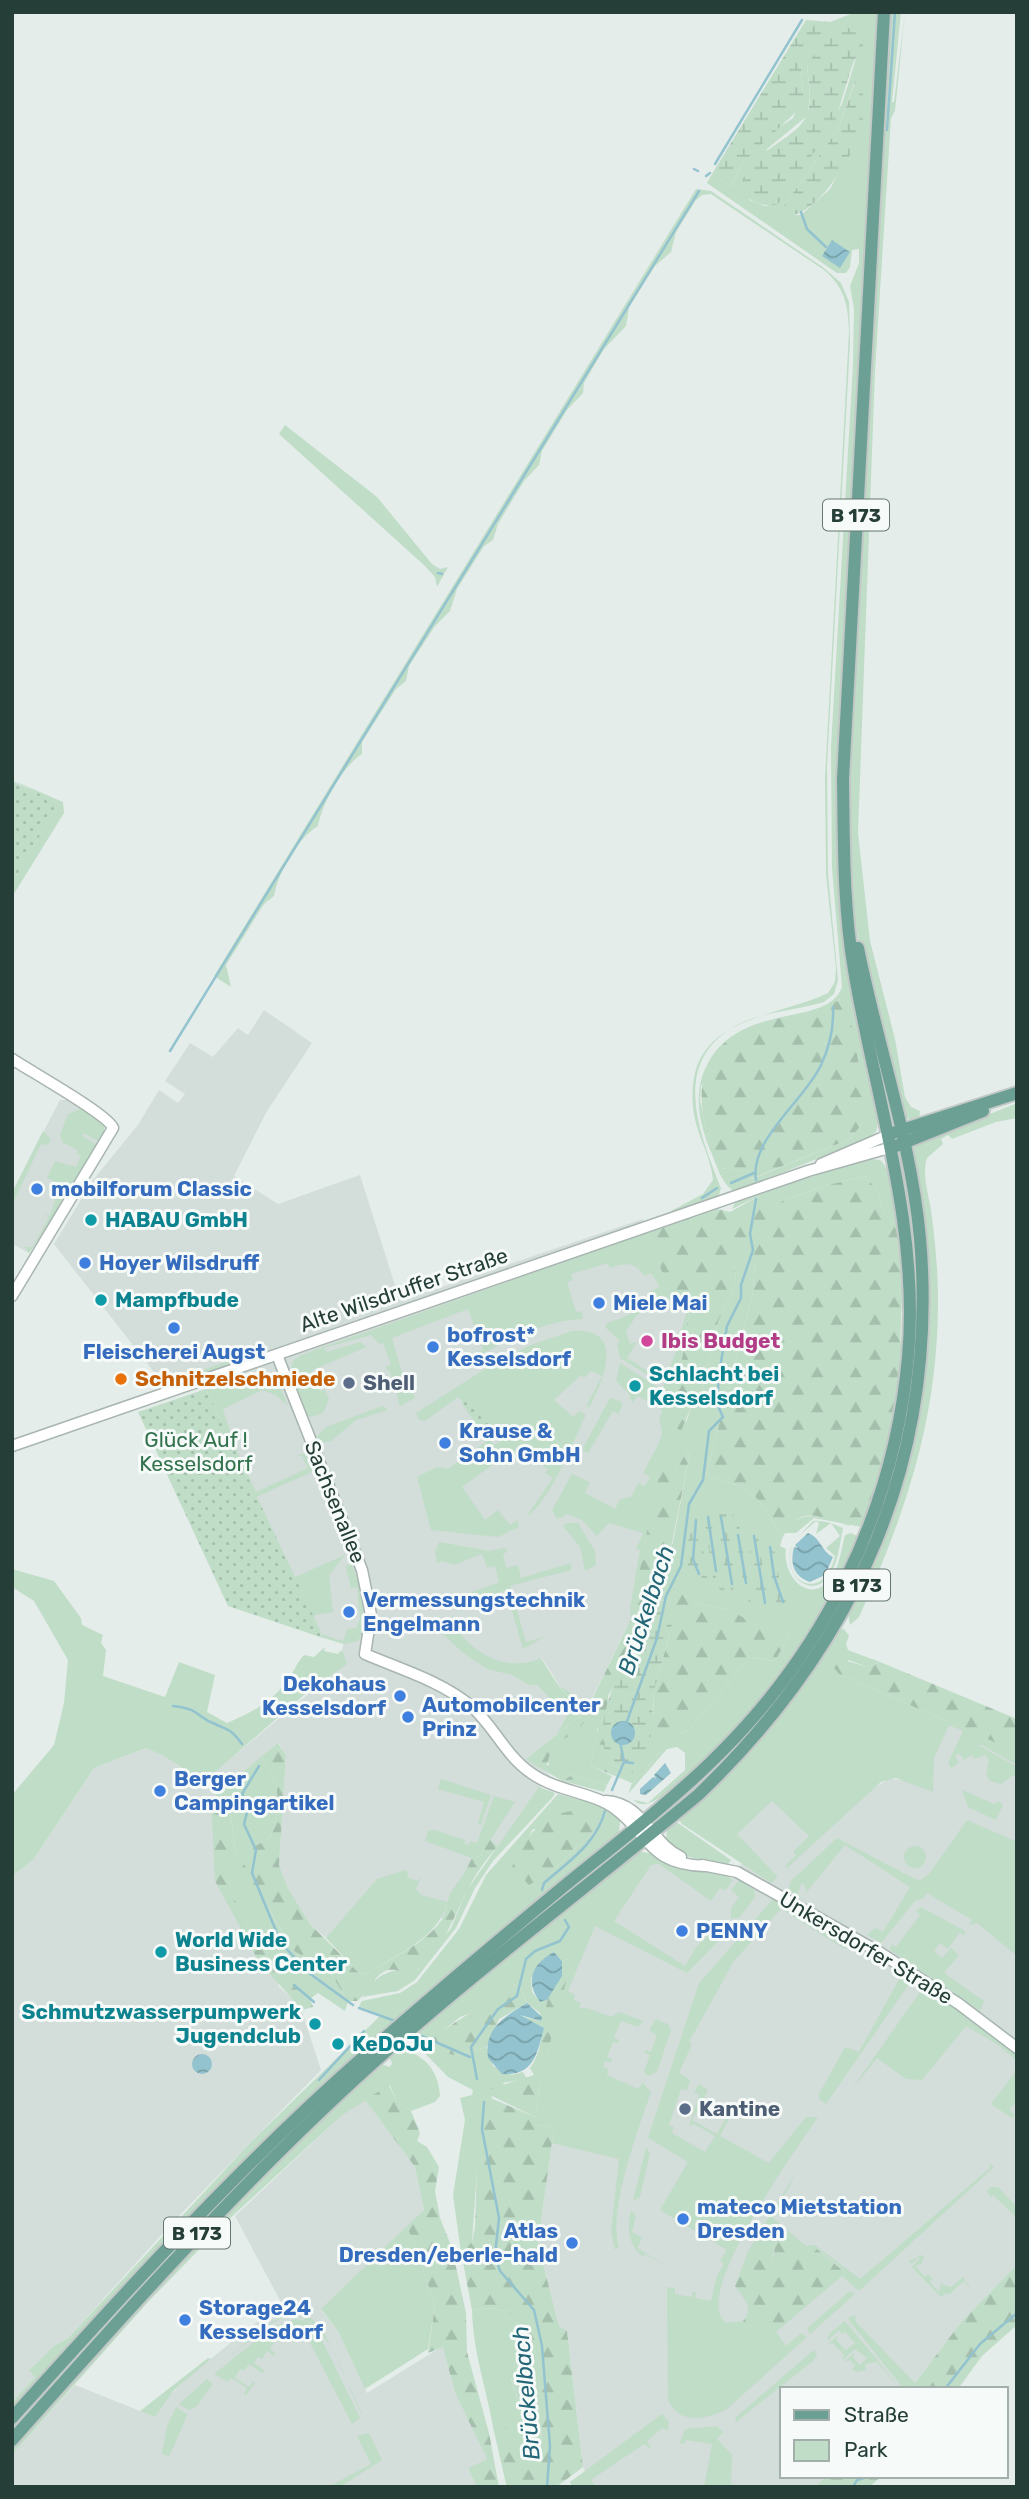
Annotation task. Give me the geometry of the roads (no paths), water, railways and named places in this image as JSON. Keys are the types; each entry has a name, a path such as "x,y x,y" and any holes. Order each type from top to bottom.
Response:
{"main road":[{"name":"B 173","path":"12,2417 231,2183 728,1746 798,1662 843,1588 877,1510 898,1433 909,1341 906,1245 852,963 844,888 843,779 884,12"},
{"name":"B 173","path":"410,2024 648,1836 737,1757 792,1692 839,1621 887,1513 907,1441 922,1333 920,1238 902,1137 858,950 845,861"},
{"path":"902,1137 1017,1093"},
{"path":"902,1137 1017,1099"},
{"name":"Alte Wilsdruffer Straße","path":"888,1142 902,1137"},
{"name":"B 173","path":"12,2440 201,2230 393,2039"}],"street":[{"path":"12,1059 111,1122 112,1133 12,1296"},
{"name":"Alte Wilsdruffer Straße","path":"12,1446 888,1142"},
{"name":"Sachsenallee","path":"277,1355 365,1579 370,1615 365,1654"},
{"name":"Unkersdorfer Straße","path":"365,1654 438,1685 464,1701 483,1718 516,1762 540,1779 558,1788 601,1801 618,1811 682,1864 737,1872 879,1952 959,2004 1017,2048"}],"water":[{"path":"832,240 850,252 840,268 822,256"},
{"path":"808,1533 833,1557 825,1575 810,1582 796,1573 792,1558 794,1547 798,1548 795,1545"},
{"path":"623,1721 632,1724 635,1733 632,1742 623,1745 614,1742 611,1733 614,1724"},
{"path":"665,1763 671,1773 646,1795 640,1794 640,1789 653,1777 656,1778 654,1775"},
{"path":"554,1952 562,1961 562,1976 547,2000 540,2002 532,1987 533,1973 547,1956"},
{"path":"527,2003 542,2017 541,2021 520,2015 544,2028 536,2055 528,2067 521,2071 502,2074 488,2058 489,2039 497,2024"},
{"path":"198,2054 206,2054 212,2064 206,2074 198,2074 192,2068 192,2060"}],"waterway":[{"path":"887,130 895,12"},
{"path":"715,164 802,20"},
{"path":"694,169 698,171"},
{"path":"706,176 710,173"},
{"path":"170,1051 699,191"},
{"path":"801,212 807,229 826,247"},
{"path":"438,573 442,574"},
{"name":"Brückelbach","path":"756,1180 756,1165 769,1135 821,1065 831,1036 833,1007"},
{"path":"731,1183 754,1173"},
{"path":"702,1198 717,1188"},
{"name":"Brückelbach","path":"626,1724 657,1638 666,1596 681,1566 689,1504 703,1480 709,1431 723,1417 717,1404 719,1374 727,1326 741,1298 741,1285 753,1250 750,1234 756,1199"},
{"path":"708,1517 716,1571"},
{"path":"721,1517 732,1584"},
{"path":"696,1520 693,1559 699,1574"},
{"path":"738,1535 746,1583"},
{"path":"754,1536 765,1603"},
{"path":"770,1547 774,1576 783,1602"},
{"path":"173,1706 194,1711 227,1729 242,1744"},
{"name":"Brückelbach","path":"612,1790 624,1762 620,1741"},
{"path":"624,1762 633,1763"},
{"path":"259,1766 242,1794 249,1805 244,1824 256,1850 252,1873 281,1943 309,1973 353,2005"},
{"name":"Brückelbach","path":"542,1890 544,1883 588,1842 601,1823 605,1811"},
{"name":"Brückelbach","path":"477,2079 471,2047 498,2009 517,1996 526,1959 535,1951 560,1941 569,1927 565,1920"},
{"path":"294,1985 314,2002"},
{"path":"359,2008 398,2022"},
{"path":"319,2080 364,2031"},
{"path":"415,2033 470,2057"},
{"name":"Brückelbach","path":"484,2102 482,2129 499,2218 495,2255 500,2271 534,2310 542,2346 550,2446 547,2487"},
{"path":"947,2387 980,2344 1017,2313"},
{"path":"853,2487 857,2480 864,2478"}],"place":[{"name":"mobilforum Classic","path":"37,1189"},
{"name":"HABAU GmbH","path":"91,1220"},
{"name":"Hoyer Wilsdruff","path":"85,1263"},
{"name":"Mampfbude","path":"101,1300"},
{"name":"Miele Mai","path":"599,1303"},
{"name":"Fleischerei Augst","path":"174,1328"},
{"name":"Ibis Budget","path":"647,1341"},
{"name":"bofrost* Kesselsdorf","path":"433,1347"},
{"name":"Schnitzelschmiede","path":"121,1379"},
{"name":"Shell","path":"349,1383"},
{"name":"Schlacht bei Kesselsdorf","path":"635,1386"},
{"name":"Krause & Sohn GmbH","path":"445,1443"},
{"name":"Vermessungstechnik Engelmann","path":"349,1612"},
{"name":"Dekohaus Kesselsdorf","path":"400,1696"},
{"name":"Automobilcenter Prinz","path":"408,1717"},
{"name":"Berger Campingartikel","path":"160,1791"},
{"name":"PENNY","path":"682,1931"},
{"name":"World Wide Business Center","path":"161,1952"},
{"name":"Schmutzwasserpumpwerk Jugendclub","path":"315,2024"},
{"name":"KeDoJu","path":"338,2044"},
{"name":"Kantine","path":"685,2109"},
{"name":"mateco Mietstation Dresden","path":"683,2219"},
{"name":"Atlas Dresden/eberle-hald","path":"572,2243"},
{"name":"Storage24 Kesselsdorf","path":"185,2320"}],"park label":[{"name":"Glück Auf ! Kesselsdorf","path":"196,1452"}]}
